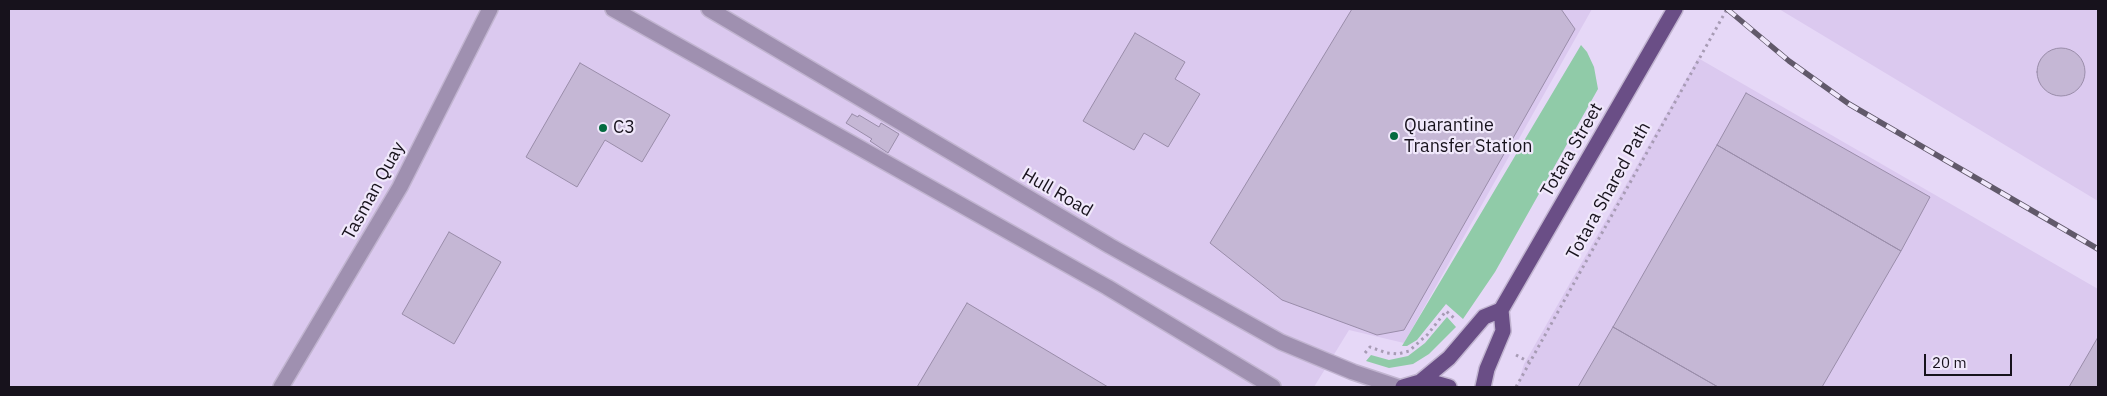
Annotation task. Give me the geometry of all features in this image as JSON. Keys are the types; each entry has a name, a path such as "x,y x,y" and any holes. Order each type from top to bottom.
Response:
{"main road":[{"name":"Totara Street","path":"1501,310 1675,9"},
{"path":"1420,382 1449,358 1484,317 1501,310 1503,331 1487,369 1483,387"},
{"path":"1403,387 1420,382 1435,383 1449,387"}],"street":[{"name":"Tasman Quay","path":"281,387 400,187 490,9"},
{"path":"613,9 1099,283 1272,387"},
{"name":"Hull Road","path":"709,9 1110,246 1281,342 1353,372 1398,387"}],"path":[{"name":"Totara Shared Path","path":"1516,387 1727,9"},
{"path":"1360,359 1370,347 1387,353 1398,354 1409,351 1428,334 1446,311 1459,322"}],"shaded area":[{"path":"9,9 1592,9 1404,343 1349,330 1314,387 9,387"},
{"path":"1779,9 2098,9 2098,201"},
{"path":"1698,58 2098,289 2098,387 1517,387 1524,364"}],"green space":[{"path":"1581,45 1587,52 1594,67 1598,89 1495,272 1463,319 1446,304 1417,340 1407,346 1402,346"},
{"path":"1447,317 1456,327 1429,354 1413,364 1389,368 1366,361 1371,355 1389,360 1408,356 1425,343"}],"building":[{"name":"Quarantine Transfer Station","path":"1352,9 1561,9 1575,29 1404,330 1377,335 1282,300 1210,243"},
{"path":"1135,33 1185,62 1175,79 1200,94 1168,147 1144,133 1134,150 1083,121"},
{"path":"2061,48 2070,50 2078,55 2083,63 2085,72 2083,81 2078,89 2070,94 2061,96 2052,94 2044,89 2039,81 2037,72 2039,63 2044,55 2052,50"},
{"name":"C3","path":"580,63 670,115 642,162 605,140 577,187 526,157"},
{"path":"1746,93 1930,197 1901,251 1717,145"},
{"path":"852,114 858,117 859,115 879,127 881,123 899,134 888,153 870,141 872,139 846,123"},
{"path":"1717,145 1901,251 1822,387 1718,387 1613,327"},
{"path":"449,232 501,262 454,344 402,314"},
{"path":"967,303 1108,387 917,387"},
{"path":"1613,327 1718,387 1578,387"},
{"path":"2098,337 2098,387 2069,387 2090,351"}],"railway":[{"path":"1727,9 1789,61 1849,104 2098,249"}],"place":[{"name":"C3","path":"603,128"},
{"name":"Quarantine Transfer Station","path":"1394,136"}]}
